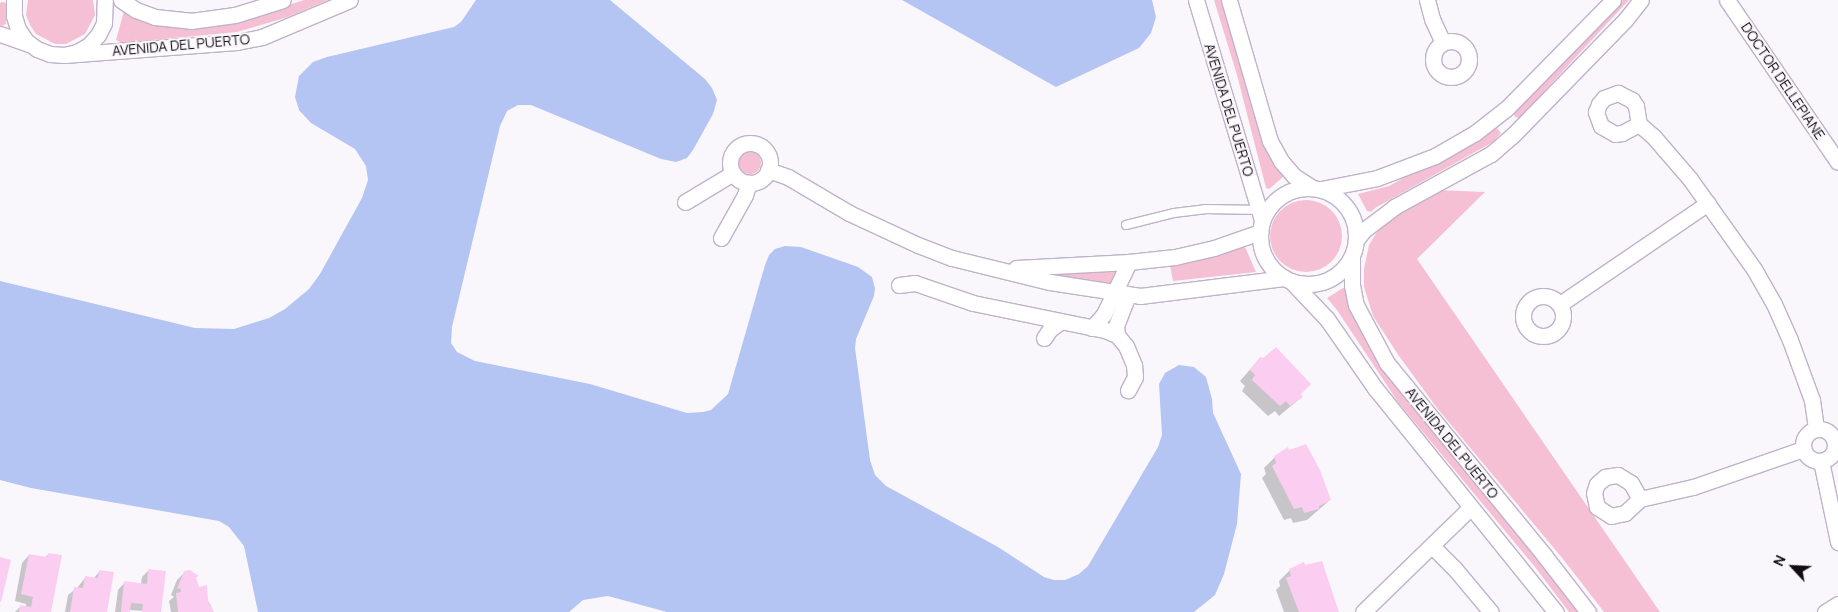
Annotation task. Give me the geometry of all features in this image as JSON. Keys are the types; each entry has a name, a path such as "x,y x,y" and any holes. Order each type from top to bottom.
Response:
{"street":[{"path":"14,0 14,16 18,29 32,46"},
{"path":"64,55 77,52 98,35 104,23 105,0"},
{"name":"AVENIDA DEL PUERTO","path":"121,0 136,10 154,17 191,21 236,15 283,0"},
{"name":"AVENIDA DEL PUERTO","path":"0,34 50,54 64,55 237,42 270,34 350,0"},
{"name":"AVENIDA DEL PUERTO","path":"1196,0 1260,221"},
{"path":"768,170 788,176 849,213 879,228 952,258 1050,282 1121,294 1162,293 1288,280 1312,284 1333,278 1344,268 1352,256 1356,240 1356,226 1351,214 1333,194 1316,188 1294,176 1281,161 1270,141 1229,0"},
{"path":"1427,0 1436,29 1443,43"},
{"path":"989,267 1036,268 1129,262 1190,254 1214,248 1260,221 1270,206 1281,195 1296,189 1316,188 1377,178 1435,156 1475,133 1508,108 1612,0"},
{"path":"1356,240 1364,230 1394,207 1491,154 1512,136 1626,20 1641,0"},
{"name":"DOCTOR DELLEPIANE","path":"1727,0 1838,162"},
{"path":"1495,118 1512,136"},
{"path":"1638,124 1653,136 1708,203 1754,269 1774,304 1812,400 1816,429"},
{"path":"747,143 760,146 768,156 768,170 760,179 748,183 737,178 733,173 730,161 732,155 741,145 747,143"},
{"path":"685,202 733,173"},
{"path":"721,238 745,195 748,183"},
{"path":"1560,304 1708,203"},
{"path":"1260,221 1260,246 1265,259 1273,270 1288,280"},
{"name":"AVENIDA DEL PUERTO","path":"1352,256 1352,285 1356,305 1387,363 1544,555 1588,612"},
{"path":"1116,335 1121,294 1129,262"},
{"name":"AVENIDA DEL PUERTO","path":"1288,280 1310,298 1342,338 1375,388 1470,508 1556,612"},
{"path":"900,285 915,283 973,303 1092,328 1116,335 1126,346 1134,365 1135,377 1128,390"},
{"path":"1092,328 1121,294"},
{"path":"1044,338 1050,329 1060,322"},
{"path":"1816,429 1825,430 1835,436 1833,452 1821,461 1811,460 1803,449 1804,438 1816,429"},
{"path":"1640,499 1693,487 1803,449"},
{"path":"1821,461 1838,542"},
{"path":"1363,612 1470,508"},
{"path":"1432,546 1455,569 1491,612"},
{"path":"1825,612 1838,604"}],"lane":[{"path":"1126,225 1174,212 1205,209 1260,221"}],"shaded area":[{"path":"28,0 93,0 95,15 85,34 66,44 55,44 36,34 30,25 26,15"},
{"path":"304,0 328,0 288,17 237,32 122,43 116,40 124,11 168,26 205,26 232,23"},
{"path":"1214,0 1223,0 1285,175 1269,189 1266,188 1237,75"},
{"path":"1622,0 1629,0 1523,114 1519,118 1515,117 1514,114 1517,110"},
{"path":"0,3 6,3 6,24 0,26"},
{"path":"1496,127 1501,133 1493,142 1371,212 1367,211 1358,194 1389,186"},
{"path":"750,152 758,155 761,163 758,171 750,174 742,171 739,163 742,155"},
{"path":"1437,190 1485,192 1417,259 1660,612 1604,612 1563,559 1437,408 1373,316 1364,287 1364,269 1369,245 1384,220"},
{"path":"1306,200 1326,206 1336,216 1342,236 1336,256 1326,266 1306,272 1286,266 1276,256 1270,236 1276,216 1286,206"},
{"path":"1245,247 1256,272 1173,281 1170,265 1203,259"},
{"path":"1050,271 1118,271 1110,285 1043,274"},
{"path":"1346,288 1354,317 1371,347 1404,395 1580,612 1569,612 1535,567 1398,402 1327,298"}],"water":[{"path":"476,0 610,0 705,79 712,88 717,100 713,114 693,150 687,158 676,162 661,159 531,105 518,105 507,111 500,126 452,327 451,343 457,352 475,361 590,384 687,413 703,412 711,410 728,394 765,265 769,255 775,249 785,246 801,247 858,267 872,277 875,288 874,296 856,339 855,348 870,460 875,475 886,486 998,547 1044,577 1054,580 1065,580 1079,574 1088,566 1158,447 1162,435 1159,384 1165,373 1179,365 1194,367 1206,377 1212,399 1213,413 1241,474 1237,524 1224,574 1215,595 1194,612 667,612 608,596 583,600 569,612 258,612 244,546 229,527 219,521 31,488 0,480 0,281 195,328 234,329 269,318 285,309 309,289 320,274 362,198 368,180 366,166 355,149 311,123 299,110 295,97 299,76 313,62 327,57 454,27 461,22"},
{"path":"902,0 1152,0 1156,17 1151,33 1139,48 1056,87"}],"building":[{"path":"1276,347 1311,384 1301,394 1303,397 1290,406 1286,401 1280,406 1252,380 1255,375 1250,370 1260,357 1263,358"},
{"path":"1306,444 1320,470 1331,500 1319,506 1319,509 1304,513 1302,507 1294,509 1272,466 1276,463 1274,456 1288,447 1289,450"},
{"path":"48,553 62,555 51,612 19,612 20,605 31,607 33,597 21,594 29,554 47,557"},
{"path":"0,557 11,560 1,602 0,602"},
{"path":"1322,561 1339,612 1299,612 1286,578 1291,576 1289,569 1304,562 1305,565"},
{"path":"148,569 166,571 161,612 142,612 143,604 131,603 130,612 121,612 124,581 147,584"},
{"path":"99,570 114,572 107,612 70,612 74,587 83,588 85,576 98,578"},
{"path":"190,570 199,576 196,577 199,587 207,585 208,600 214,612 178,612 176,593 181,592 180,588 177,589 184,571"}]}
